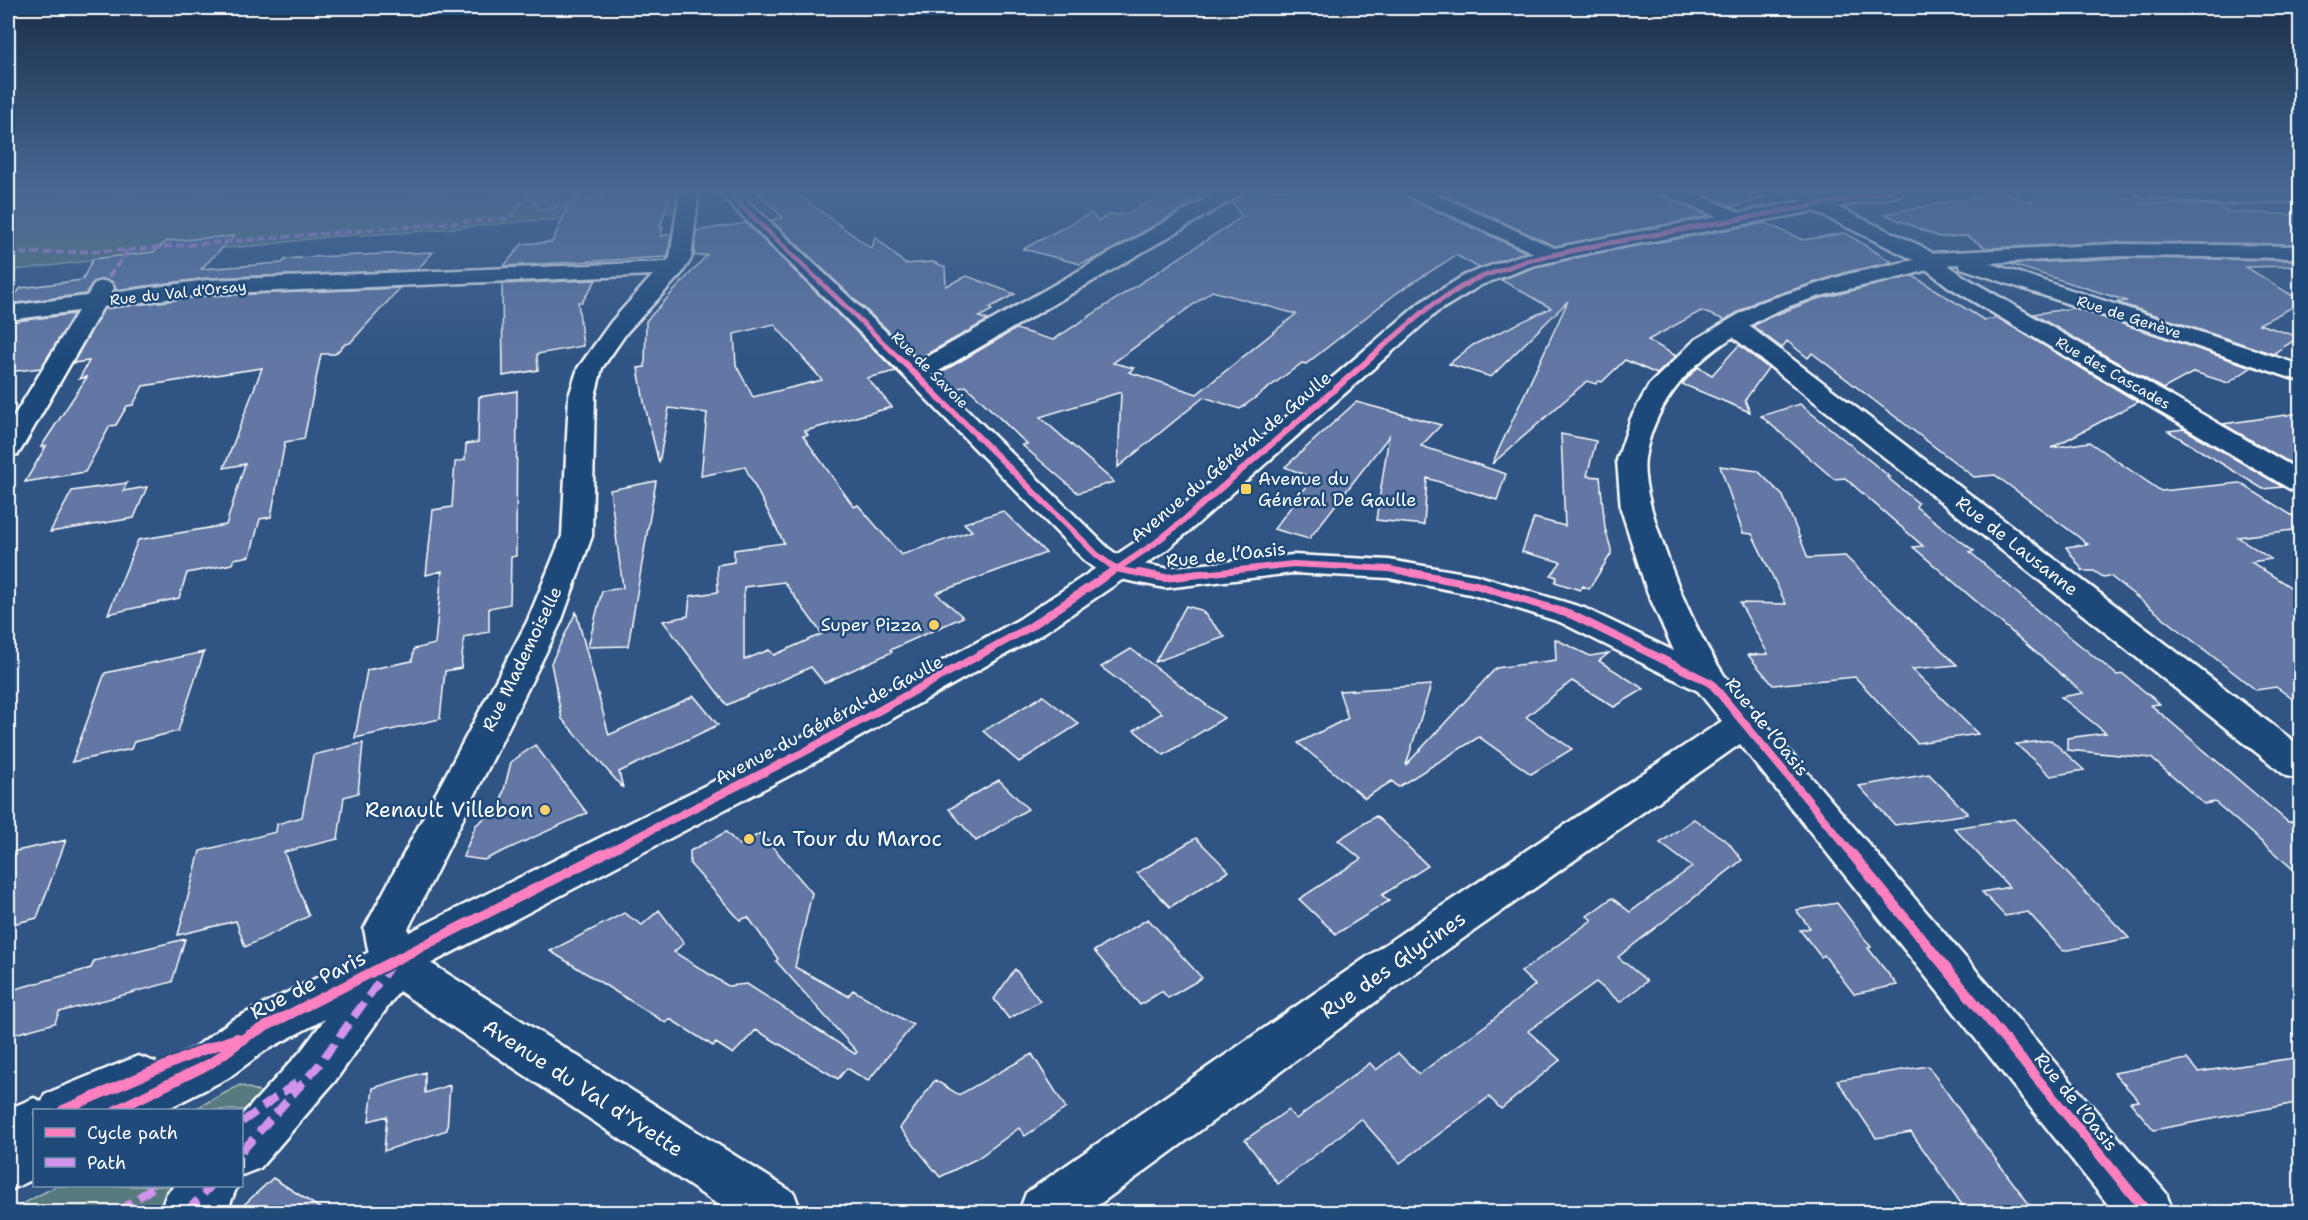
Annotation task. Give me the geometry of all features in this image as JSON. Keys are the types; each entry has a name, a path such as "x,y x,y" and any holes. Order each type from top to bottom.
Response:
{"street":[{"name":"Rue Mademoiselle","path":"393,963 386,929 544,622 577,536 582,396 590,368 619,327 674,268 680,259 682,247"},
{"name":"Rue de Savoie","path":"784,247 916,374 1097,555 1116,569"},
{"path":"916,374 1136,247"},
{"path":"1536,247 1552,254"},
{"name":"Avenue du Général de Gaulle","path":"393,963 804,752 1030,627 1154,544 1429,307 1454,290 1497,269 1552,254 1590,247"},
{"name":"Rue des Cascades","path":"1907,247 1967,288 2301,483"},
{"path":"1712,682 1688,646 1663,591 1636,509 1631,460 1644,418 1662,385 1704,345 1766,308 1856,279 1919,266 1929,260 2118,250 2296,253"},
{"name":"Rue de Genève","path":"1958,259 2301,373"},
{"name":"Rue du Val d'Orsay","path":"8,313 207,287 674,268"},
{"path":"8,447 109,277"},
{"name":"Rue de Lausanne","path":"1734,326 2301,766"},
{"name":"Rue de l’Oasis","path":"1116,569 1165,578 1293,564 1389,569 1465,583 1572,615 1712,682 2147,1212"},
{"name":"Rue des Glycines","path":"1045,1212 1425,941 1705,748 1745,723"},
{"path":"243,1150 318,1066 393,963"},
{"name":"Rue de Paris","path":"118,1109 211,1063 249,1035 393,963"},
{"name":"Avenue du Val d'Yvette","path":"393,963 775,1212"},
{"path":"65,1109 200,1051 249,1035"},
{"path":"8,1133 33,1122"},
{"path":"8,1166 33,1153"},
{"path":"186,1212 209,1187"}],"green space":[{"path":"8,247 238,247 138,255 8,271"},
{"path":"240,1085 272,1096 243,1126 243,1109 195,1109"},
{"path":"54,1187 181,1187 156,1212 8,1212"}],"building":[{"path":"160,247 223,247 201,269 282,263 286,259 311,257 433,252 417,270 207,278 115,290 113,282 102,279 93,282 86,294 8,304 21,288 82,280 93,259 154,252"},
{"path":"520,247 669,247 668,257 504,266"},
{"path":"695,247 770,247 896,371 867,378 892,407 805,431 808,435 803,436 854,507 858,505 901,555 972,531 964,523 1003,511 1046,553 936,593 963,617 890,650 892,652 824,683 811,667 727,705 663,621 688,616 690,596 718,592 717,565 734,562 734,550 784,543 745,467 701,476 707,413 669,408 659,463 638,368 645,367 646,321 707,255 694,256","holes":["774,324 822,380 753,397 736,365 734,334","784,582 822,634 774,655 769,650 744,660 744,587"]},
{"path":"799,247 869,247 872,249 873,247 886,247 905,264 933,262 945,267 946,286 967,276 1015,294 989,308 992,310 979,317 988,320 918,359"},
{"path":"1027,247 1117,247 1080,264 1023,249"},
{"path":"1196,247 1515,247 1526,252 1479,268 1456,255 1398,292 1306,364 1302,363 1240,409 1204,397 1118,467 1121,392 1040,417 1114,482 1078,493 1022,445 1027,444 966,386 953,390 938,374 1016,329 1053,340","holes":["1212,291 1296,314 1197,394 1129,372 1134,368 1113,363"]},
{"path":"1632,247 1868,247 1892,262 1847,272 1757,301 1725,320 1701,311 1648,340 1676,356 1657,374 1625,360 1602,382 1599,381 1596,384 1587,381 1492,464 1568,301 1491,377 1449,364 1473,345 1551,308 1501,280 1533,268"},
{"path":"2118,258 2301,260 2301,266 2246,267 2301,301 2259,324 2299,337 2273,354 2116,302 2127,301 2010,264"},
{"path":"1913,276 1984,320 1998,318 2138,402 2051,448 2089,442 2161,491 2240,483 2301,521 2301,529 2238,537 2271,559 2251,562 2301,594 2301,705 2276,687 2256,690 2110,576 2103,577 2094,571 2083,571 2066,547 2088,544 1995,475 1974,477 1812,353 1808,358 1787,341 1782,348 1753,326 1814,300"},
{"path":"596,280 582,302 578,302 583,346 537,354 538,370 503,376 502,284"},
{"path":"400,288 350,343 345,344 335,354 321,354 304,439 285,442 271,517 260,519 250,556 234,559 232,564 187,573 179,598 108,614 138,540 226,525 245,464 224,468 262,368 143,386 133,405 127,406 116,425 110,426 85,472 25,482 46,446 41,447 87,377 79,379 89,361 73,363 104,309 207,296"},
{"path":"2074,308 2252,367 2228,383 2194,372 2163,389 2033,314"},
{"path":"74,314 41,368 8,372 8,322"},
{"path":"1739,345 1768,368 1745,400 1750,412 1682,384 1698,367 1712,375"},
{"path":"517,391 516,556 511,557 510,604 489,608 489,632 464,637 461,668 445,671 440,719 355,738 367,670 412,661 414,649 435,644 442,571 426,575 433,510 452,507 455,462 465,460 466,444 478,442 479,397"},
{"path":"1356,402 1441,425 1421,446 1506,474 1497,500 1427,478 1424,525 1376,520 1389,436 1309,539 1274,529 1313,478 1285,467"},
{"path":"1800,404 1890,477 1887,477 1918,503 1916,507 1974,551 1970,552 2039,612 2117,675 2123,674 2160,704 2151,705 2288,822 2301,821 2301,876 2215,802 2204,804 2151,758 2067,750 2067,738 2106,733 2061,697 2083,693 1913,547 1923,546 1845,478 1834,479 1761,416"},
{"path":"2301,413 2301,469 2223,424"},
{"path":"2184,429 2283,487 2263,489 2168,431"},
{"path":"1561,434 1596,441 1587,476 1600,477 1605,528 1611,554 1589,589 1583,586 1580,590 1555,582 1557,577 1551,575 1561,562 1522,552 1534,518 1565,526"},
{"path":"1720,466 1758,471 1783,496 1808,558 1845,556 1957,665 1912,669 1978,734 1917,743 1855,677 1773,685 1748,655 1768,654 1740,603 1786,604 1752,534 1743,533"},
{"path":"656,481 628,646 588,647 602,591 623,588 610,490"},
{"path":"127,483 123,491 147,487 134,518 50,532 72,491"},
{"path":"1186,606 1201,610 1225,637 1155,662"},
{"path":"576,612 609,735 694,696 718,725 619,772 623,788 562,719 551,663"},
{"path":"1555,639 1590,656 1609,653 1599,661 1644,689 1614,707 1572,681 1526,717 1572,749 1531,774 1479,737 1398,787 1392,781 1365,798 1298,743 1348,718 1339,691 1431,685 1406,765 1496,668 1556,660"},
{"path":"1131,649 1224,718 1164,755 1134,730 1162,713 1101,667"},
{"path":"204,652 178,731 134,742 131,749 72,762 105,673"},
{"path":"1043,696 1079,724 1019,762 983,731"},
{"path":"2051,740 2084,770 2051,776 2016,744"},
{"path":"363,743 358,793 344,797 338,839 284,852 309,916 245,947 236,921 178,935 200,851 276,832 277,824 302,817 313,755"},
{"name":"Renault Villebon","path":"535,745 587,813 484,860 463,857 476,825 500,806 511,762"},
{"path":"1929,774 1968,814 1895,825 1859,786"},
{"path":"999,780 1028,809 976,841 949,809"},
{"path":"1376,816 1428,866 1382,895 1389,901 1336,934 1299,899 1361,859 1338,840"},
{"path":"1694,819 1728,842 1742,860 1618,957 1647,981 1620,1002 1596,982 1528,1031 1560,1060 1501,1109 1489,1097 1400,1163 1361,1119 1278,1184 1245,1140 1288,1110 1296,1119 1370,1063 1376,1070 1398,1053 1419,1074 1486,1025 1535,985 1521,972 1592,920 1587,916 1612,898 1630,912 1692,867 1660,843"},
{"path":"2014,819 2129,938 2063,951 2028,912 2005,916 1982,892 2009,887 1954,828"},
{"path":"726,832 739,845 761,833 812,893 795,967 848,996 853,990 913,1025 868,1081 847,1068 838,1079 756,1030 733,1054 716,1043 713,1046 670,1019 666,1023 550,951 624,913 642,925 659,910 684,943 674,952 728,986 747,984 855,1054 857,1052 776,961 778,959 748,917 740,920 690,864 690,851"},
{"path":"1196,838 1229,871 1170,907 1137,873"},
{"path":"66,840 37,918 8,925 8,863 12,852"},
{"path":"1837,903 1897,985 1854,994 1824,955 1821,957 1800,930 1810,928 1796,910"},
{"path":"1148,919 1202,978 1168,998 1162,991 1140,1005 1094,951"},
{"path":"185,939 172,982 59,1012 55,1023 8,1036 8,991 91,968 94,961"},
{"path":"1015,969 1040,1001 1009,1019 994,999"},
{"path":"1032,1054 1066,1108 1025,1136 1019,1128 978,1158 940,1177 900,1128 935,1080 959,1095"},
{"path":"2301,1057 2301,1102 2154,1130 2130,1102 2139,1101 2114,1073 2187,1059 2198,1072"},
{"path":"1928,1066 2035,1212 1967,1212 1911,1132 1876,1138 1837,1080"},
{"path":"425,1072 425,1093 450,1085 447,1130 384,1151 387,1116 369,1121 373,1088"},
{"path":"273,1178 326,1212 236,1212"}],"marked path":[{"path":"8,254 170,247"},
{"path":"109,277 128,250"},
{"path":"243,1150 318,1066 391,965"},
{"path":"243,1121 300,1080"},
{"path":"118,1212 154,1187"},
{"path":"186,1212 210,1187"}],"cycle path":[{"path":"784,247 916,374 1097,555 1116,569 1165,578 1293,564 1389,569 1476,585 1572,615 1711,683 2147,1212"},
{"path":"118,1109 211,1063 249,1035 804,752 1030,627 1154,544 1184,520 1429,307 1473,280 1526,261 1589,247"},
{"path":"65,1109 200,1051 237,1038"}],"place":[{"name":"Avenue du Général De Gaulle","path":"1246,489"},
{"name":"Super Pizza","path":"934,625"},
{"name":"Renault Villebon","path":"545,810"},
{"name":"La Tour du Maroc","path":"749,839"}]}
